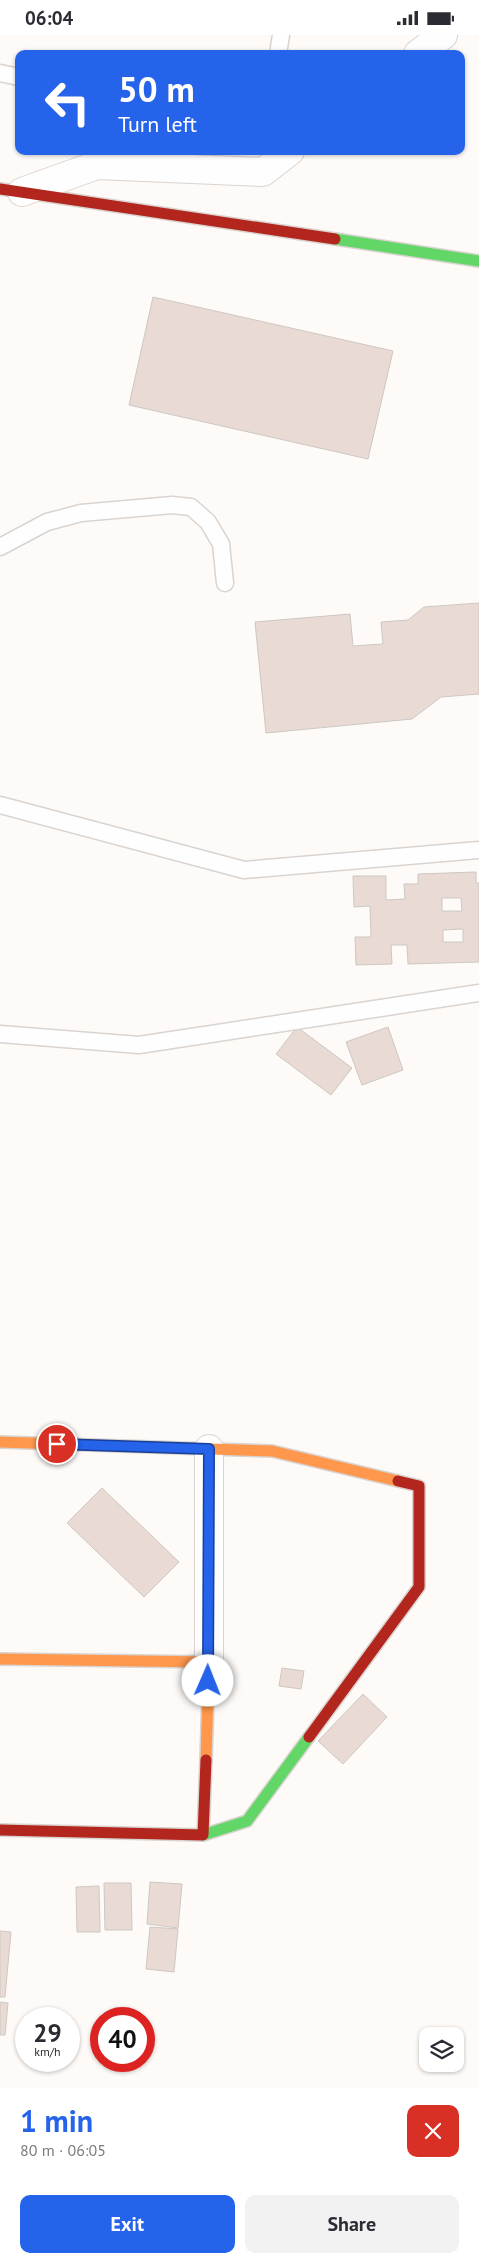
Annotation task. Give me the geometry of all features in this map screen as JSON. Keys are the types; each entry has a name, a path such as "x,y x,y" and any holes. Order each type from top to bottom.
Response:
{"street":[{"path":"423,50 443,35"},
{"path":"11,190 97,165 263,172 285,155"},
{"path":"11,190 479,261"},
{"path":"0,1442 272,1451 419,1486 419,1587 247,1821 203,1835 0,1830"},
{"path":"203,1835 209,1662 209,1449"},
{"path":"0,1659 209,1662"}],"lane":[{"path":"279,50 281,35"},
{"path":"0,73 15,76"},
{"path":"0,547 47,522 81,513 172,505 190,507 208,522 221,544 225,583"},
{"path":"0,805 244,869 479,851"},
{"path":"0,1034 139,1045 479,993"}],"building":[{"path":"153,297 393,351 368,459 129,405"},
{"path":"479,603 479,694 441,697 412,719 266,733 255,622 350,614 353,646 383,644 381,622 408,620 424,607"},
{"path":"476,872 476,883 479,883 479,962 408,964 407,945 391,945 392,964 356,965 355,937 371,937 370,906 354,907 353,876 386,876 386,900 405,899 404,884 418,884 418,874","holes":["442,898 461,898 462,911 442,911","463,929 463,942 443,942 443,930"]},
{"path":"297,1027 352,1068 331,1095 276,1054"},
{"path":"388,1027 403,1070 362,1085 346,1042"},
{"path":"102,1488 179,1562 144,1597 67,1523"},
{"path":"282,1668 304,1671 301,1689 279,1686"},
{"path":"363,1694 387,1717 343,1764 318,1741"},
{"path":"150,1882 182,1884 178,1928 147,1924"},
{"path":"104,1883 131,1883 132,1930 105,1930"},
{"path":"99,1886 100,1932 77,1932 76,1887"},
{"path":"150,1927 178,1929 174,1972 146,1969"},
{"path":"0,1931 11,1932 5,1997 0,1997"},
{"path":"0,2002 8,2003 5,2035 0,2035"}],"traffic: fast":[{"path":"335,239 479,261"},
{"path":"203,1835 247,1821 309,1737"}],"traffic: slow":[{"path":"0,1442 272,1451 398,1481"},
{"path":"0,1659 209,1662 206,1760"}],"traffic: jam":[{"path":"0,189 335,239"},
{"path":"309,1737 419,1587 419,1486 398,1481"},
{"path":"0,1830 203,1835 206,1760"}],"route":[{"path":"57,1444 209,1449 208,1681"}]}
